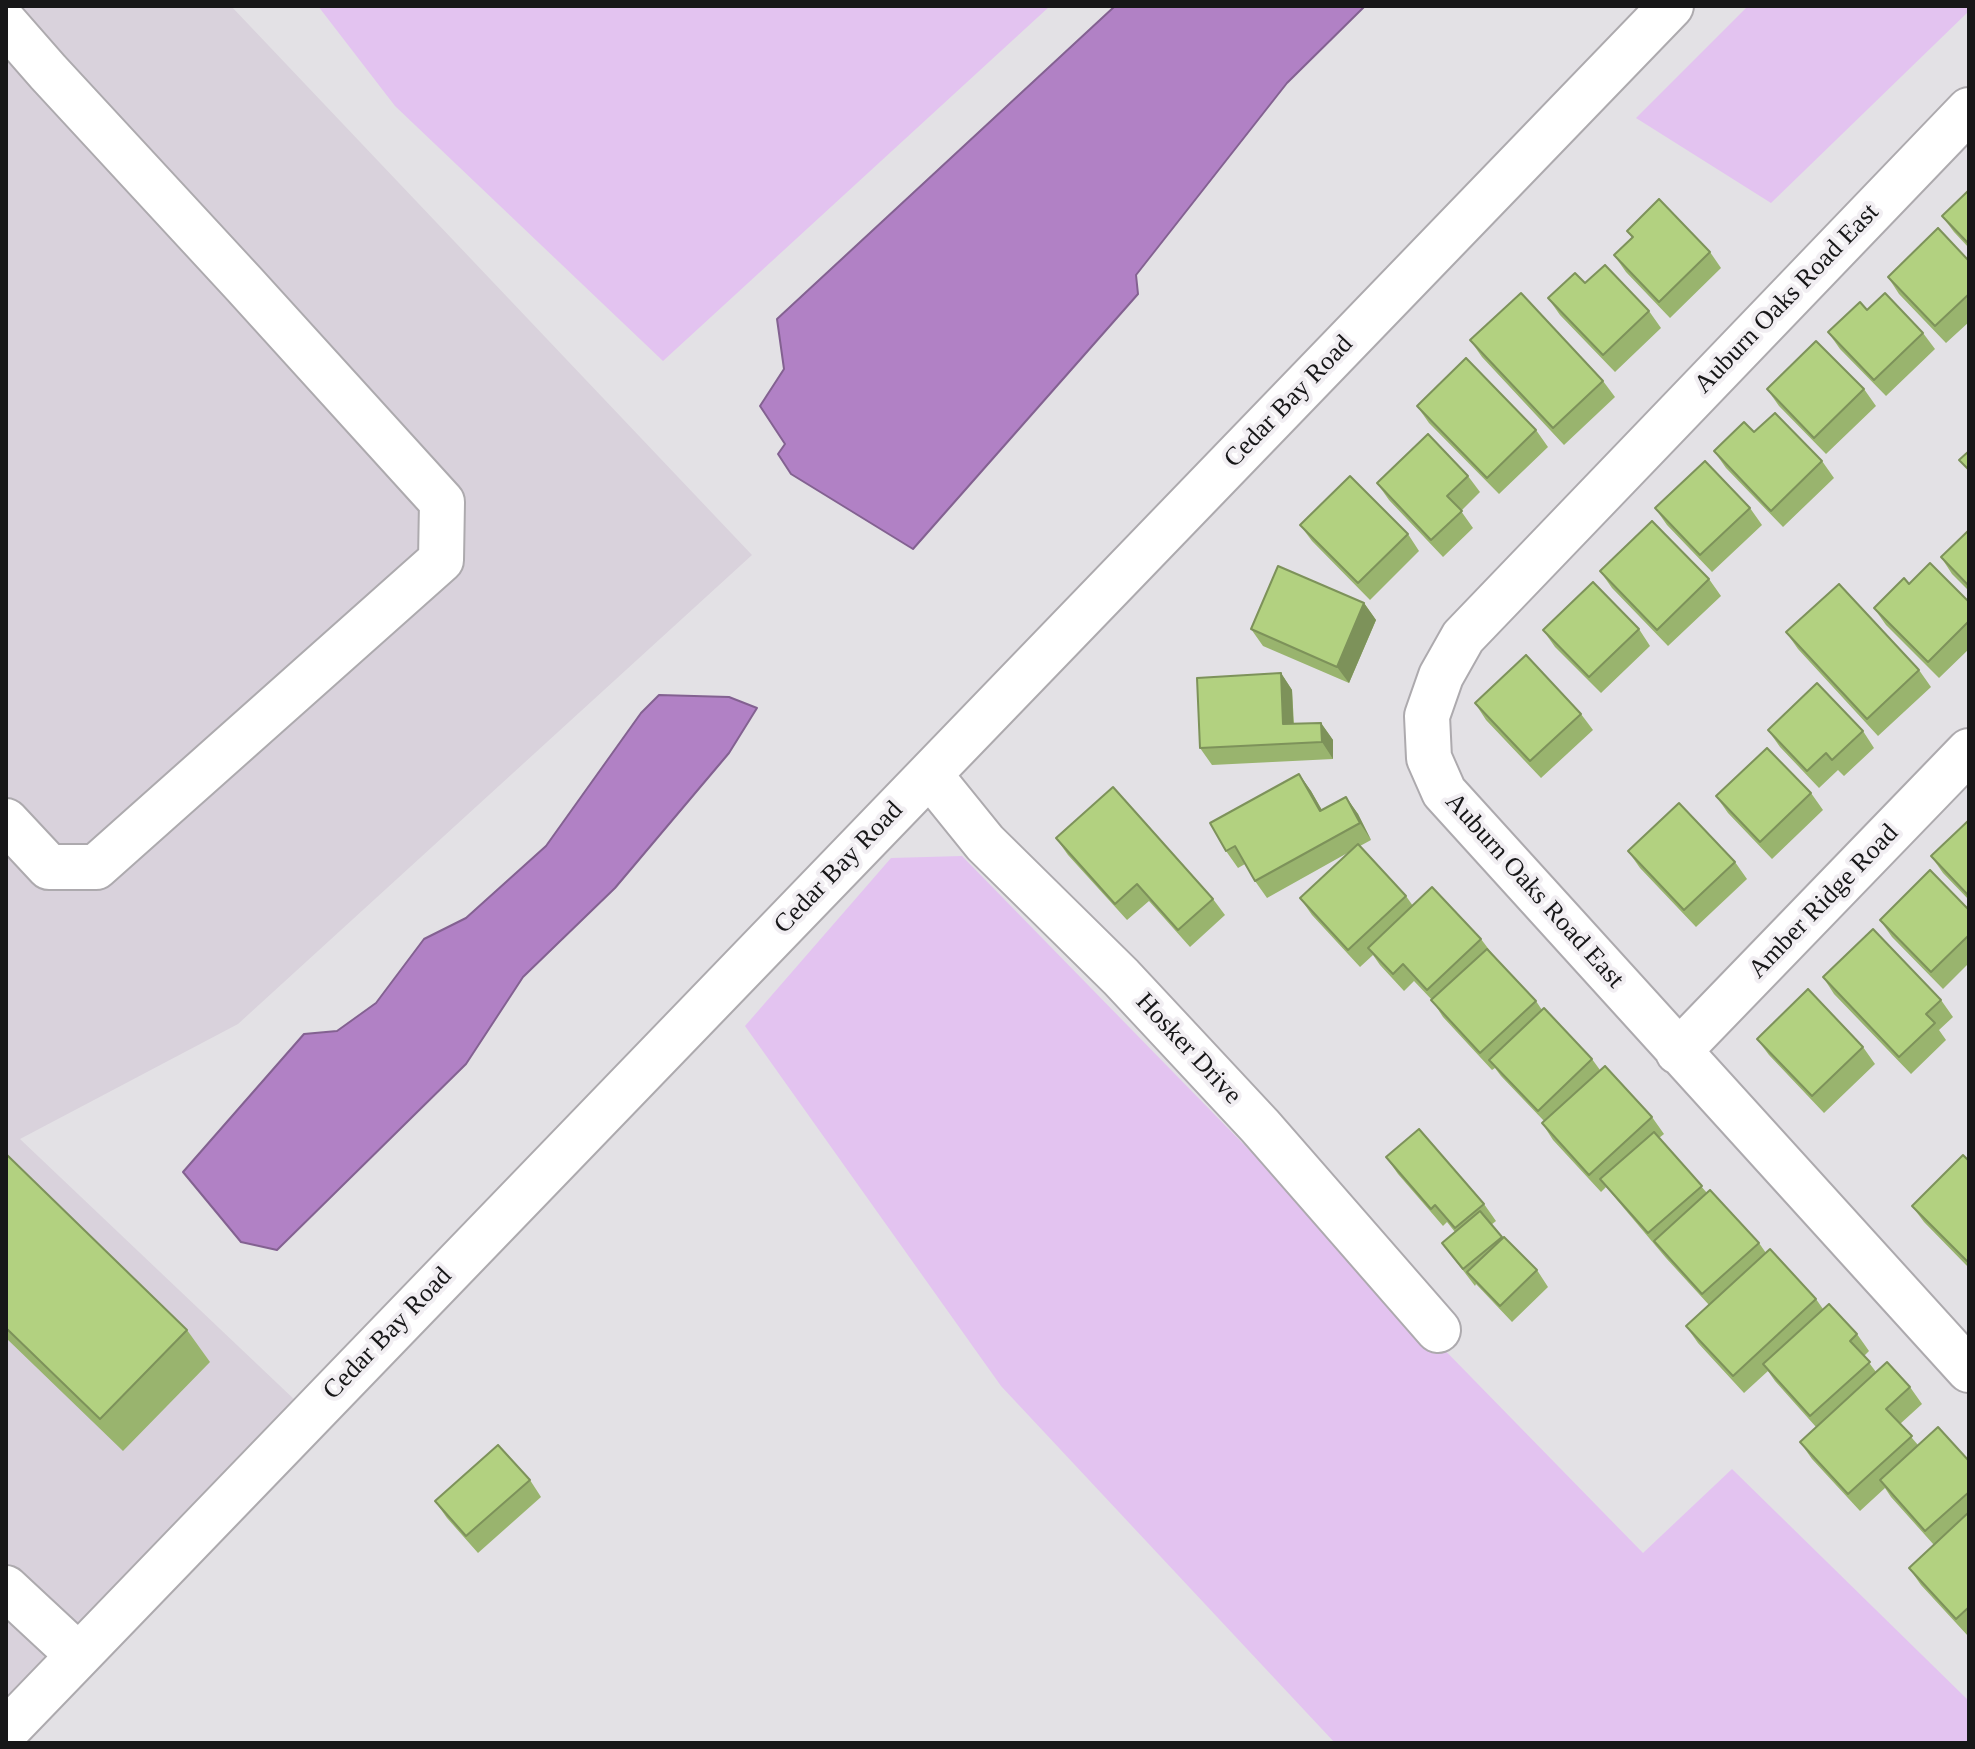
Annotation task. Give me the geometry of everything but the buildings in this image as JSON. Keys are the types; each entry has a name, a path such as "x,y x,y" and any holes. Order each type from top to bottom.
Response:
{"street":[{"name":"Cedar Bay Road","path":"6,1731 1671,6"},
{"path":"6,24 442,502 441,560 96,867 49,867 6,821"},
{"name":"Auburn Oaks Road East","path":"1969,110 1463,637 1441,676 1427,716 1429,758 1444,792 1969,1370"},
{"name":"Amber Ridge Road","path":"1678,1052 1969,751"},
{"name":"Hosker Drive","path":"930,775 985,843 1121,977 1260,1126 1438,1330"},
{"path":"6,1588 78,1655"}],"shaded area":[{"path":"6,6 231,6 752,555 238,1024 20,1139 298,1403 6,1708"},
{"path":"318,6 1050,6 663,361 395,106"},
{"path":"1115,6 1365,6 1287,83 1136,275 1138,294 913,549 791,474 778,454 785,444 760,406 784,369 777,319"},
{"path":"1748,6 1969,6 1969,11 1771,203 1636,118"},
{"path":"659,695 729,697 757,708 729,753 615,888 523,977 466,1064 277,1250 241,1242 183,1172 304,1034 337,1031 376,1003 424,939 466,918 546,846 641,713"},
{"path":"962,856 1643,1553 1732,1469 1969,1701 1969,1743 1335,1743 1001,1386 745,1026 891,858"}]}
